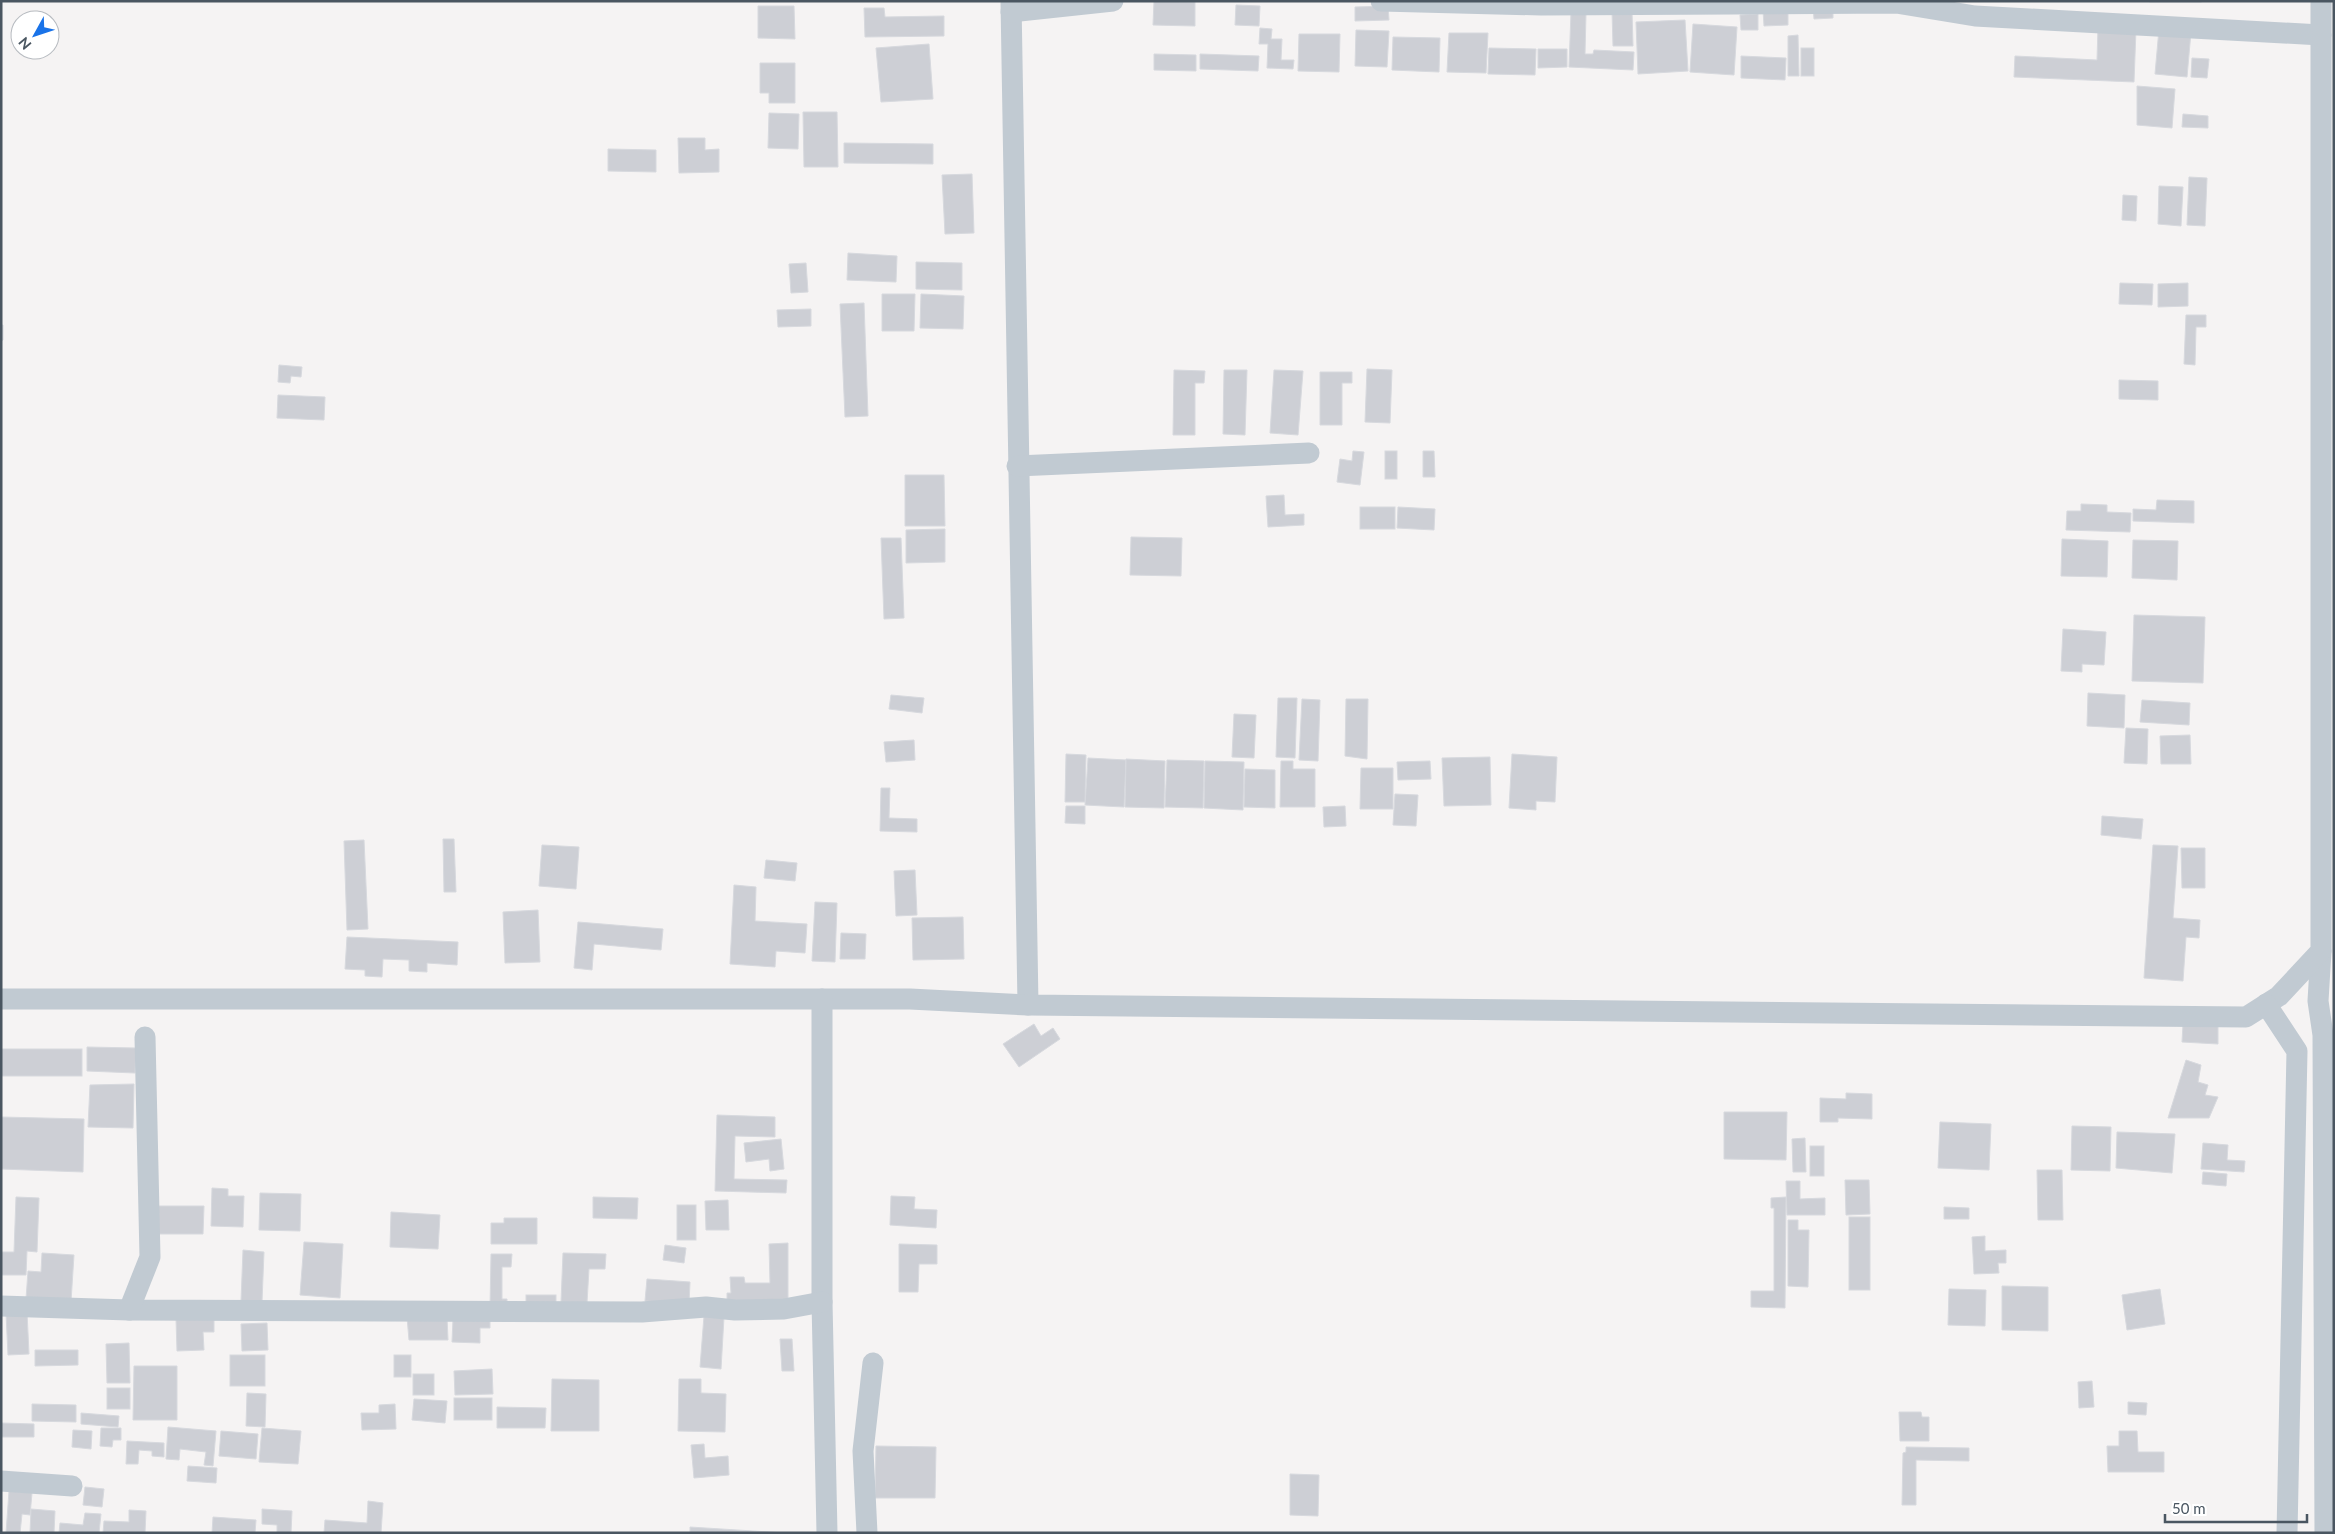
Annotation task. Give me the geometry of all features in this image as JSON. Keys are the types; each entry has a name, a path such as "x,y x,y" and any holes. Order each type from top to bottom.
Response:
{"street":[{"path":"1028,1005 1017,466 1011,7 1113,1"},
{"path":"1381,1 1541,5 1896,3 1974,16 2320,35"},
{"path":"2321,1 2321,952 2318,1001 2323,1035 2325,1533"},
{"path":"1017,466 1309,453"},
{"path":"1,998 822,999 910,1000 1028,1005 2246,1016 2279,996 2321,952"},
{"path":"822,999 822,1302 827,1533"},
{"path":"2266,1004 2297,1051 2287,1533"},
{"path":"129,1310 150,1257 145,1037"},
{"path":"1,1306 129,1310 642,1312 706,1307 735,1310 784,1309 822,1302"},
{"path":"867,1533 864,1452 873,1363"},
{"path":"1,1481 72,1486"}],"building":[{"path":"1154,1 1195,2 1195,26 1153,25"},
{"path":"2201,1 2201,2 2150,2"},
{"path":"1236,5 1260,6 1259,26 1235,25"},
{"path":"758,6 794,6 795,39 758,38"},
{"path":"1388,6 1389,20 1355,21 1355,7"},
{"path":"1833,6 1833,18 1814,19 1813,7"},
{"path":"864,8 884,8 885,17 944,16 944,36 865,37"},
{"path":"1763,10 1788,10 1788,25 1764,26"},
{"path":"1612,11 1632,11 1633,46 1613,46"},
{"path":"1571,12 1586,13 1585,54 1593,54 1594,50 1634,52 1633,70 1569,67"},
{"path":"1758,14 1758,30 1741,30 1740,15"},
{"path":"1685,20 1688,71 1638,74 1636,22"},
{"path":"1693,24 1737,27 1734,75 1690,72"},
{"path":"2098,27 2136,29 2134,82 2014,77 2015,56 2097,60"},
{"path":"1260,28 1272,29 1271,39 1282,39 1281,60 1294,60 1293,69 1267,68 1268,44 1259,44"},
{"path":"2159,29 2191,32 2187,77 2155,74"},
{"path":"1356,30 1389,31 1387,67 1355,66"},
{"path":"1449,33 1488,33 1486,73 1447,72"},
{"path":"1299,34 1340,34 1339,72 1298,71"},
{"path":"1798,35 1799,76 1788,76 1788,36"},
{"path":"1393,37 1440,38 1439,72 1392,70"},
{"path":"929,44 933,99 881,102 876,48"},
{"path":"1489,48 1536,49 1535,75 1488,74"},
{"path":"1801,48 1814,48 1814,76 1801,76"},
{"path":"1538,49 1567,49 1567,67 1538,68"},
{"path":"1154,54 1196,55 1196,71 1154,70"},
{"path":"1200,54 1259,56 1258,71 1200,69"},
{"path":"1741,56 1786,58 1785,80 1741,78"},
{"path":"2192,58 2209,59 2207,78 2191,77"},
{"path":"760,63 795,63 795,103 769,103 769,93 760,93"},
{"path":"2137,86 2175,89 2172,128 2137,125"},
{"path":"803,112 837,112 838,167 804,167"},
{"path":"769,113 799,114 798,149 768,148"},
{"path":"2183,114 2208,116 2208,128 2182,127"},
{"path":"678,138 705,138 705,150 719,149 719,172 679,173"},
{"path":"844,143 933,144 933,164 844,163"},
{"path":"608,149 656,150 656,172 608,171"},
{"path":"972,174 974,233 945,234 942,175"},
{"path":"2189,177 2207,178 2205,226 2187,225"},
{"path":"2159,186 2183,187 2181,226 2158,224"},
{"path":"2123,195 2137,196 2136,221 2122,220"},
{"path":"848,253 897,256 896,282 847,280"},
{"path":"916,262 962,263 962,290 916,289"},
{"path":"806,263 808,292 791,293 789,264"},
{"path":"2120,283 2153,284 2152,305 2119,304"},
{"path":"2188,283 2188,306 2158,307 2158,284"},
{"path":"882,294 915,294 914,331 882,331"},
{"path":"921,294 964,296 963,329 920,328"},
{"path":"864,303 868,416 845,417 840,304"},
{"path":"811,309 811,326 778,327 777,310"},
{"path":"2186,315 2206,315 2206,327 2196,327 2195,365 2184,364"},
{"path":"1,325 3,325 3,340 1,341"},
{"path":"279,365 302,367 301,377 291,376 290,383 278,382"},
{"path":"1367,369 1392,370 1390,423 1365,422"},
{"path":"1174,370 1205,371 1204,383 1195,383 1195,435 1173,435"},
{"path":"1224,370 1247,370 1245,435 1223,434"},
{"path":"1274,370 1303,371 1298,435 1270,433"},
{"path":"1320,372 1352,372 1352,383 1342,383 1342,425 1320,425"},
{"path":"2119,380 2158,381 2158,400 2119,399"},
{"path":"278,395 325,397 324,420 277,418"},
{"path":"1353,451 1364,452 1360,485 1337,482 1340,459 1352,461"},
{"path":"1385,451 1397,451 1397,479 1385,479"},
{"path":"1423,451 1434,451 1435,477 1423,477"},
{"path":"905,475 944,475 945,526 905,526"},
{"path":"1284,495 1285,515 1304,514 1304,525 1268,527 1266,496"},
{"path":"2157,500 2194,501 2194,523 2133,521 2133,509 2156,510"},
{"path":"2081,504 2107,505 2107,512 2131,513 2130,532 2066,530 2067,511 2081,511"},
{"path":"1360,507 1395,507 1395,529 1360,529"},
{"path":"1398,507 1435,509 1434,530 1397,528"},
{"path":"945,529 945,562 906,563 906,530"},
{"path":"1131,537 1182,538 1181,576 1130,575"},
{"path":"881,538 901,538 904,618 884,619"},
{"path":"2062,539 2108,541 2107,577 2061,576"},
{"path":"2133,540 2178,541 2177,580 2132,578"},
{"path":"2134,615 2205,617 2203,683 2132,681"},
{"path":"2063,629 2106,632 2104,665 2082,664 2082,672 2061,671"},
{"path":"2088,693 2125,695 2124,728 2087,726"},
{"path":"891,695 924,698 922,713 889,709"},
{"path":"1278,698 1297,698 1295,758 1276,757"},
{"path":"1302,699 1320,700 1318,761 1299,760"},
{"path":"1346,699 1368,699 1367,759 1345,756"},
{"path":"2142,700 2190,703 2189,725 2140,722"},
{"path":"1234,714 1256,715 1254,758 1232,757"},
{"path":"2126,728 2148,729 2147,764 2124,763"},
{"path":"2190,735 2191,764 2161,764 2160,736"},
{"path":"914,740 915,760 886,762 884,742"},
{"path":"1066,754 1086,755 1085,802 1065,802"},
{"path":"1512,754 1557,757 1555,802 1536,801 1536,810 1509,808"},
{"path":"1490,757 1491,805 1444,806 1442,758"},
{"path":"1088,758 1126,760 1124,807 1085,805"},
{"path":"1126,759 1165,761 1164,808 1125,807"},
{"path":"1167,760 1204,761 1203,808 1165,807"},
{"path":"1205,761 1244,762 1243,810 1204,808"},
{"path":"1281,761 1293,761 1293,769 1315,769 1315,807 1280,807"},
{"path":"1430,761 1431,779 1398,780 1397,762"},
{"path":"1361,768 1393,768 1393,809 1360,809"},
{"path":"1245,769 1275,770 1275,808 1244,807"},
{"path":"881,788 890,788 889,818 917,819 917,832 880,831"},
{"path":"1395,794 1418,795 1416,826 1393,825"},
{"path":"1066,806 1085,806 1085,824 1065,823"},
{"path":"1345,806 1346,826 1324,827 1323,807"},
{"path":"2102,816 2143,819 2141,839 2101,835"},
{"path":"443,839 454,839 456,892 444,892"},
{"path":"364,840 368,929 347,930 344,841"},
{"path":"542,845 579,847 576,889 539,886"},
{"path":"2153,845 2178,846 2173,918 2200,920 2199,938 2186,937 2183,981 2144,978"},
{"path":"2181,848 2205,848 2205,888 2182,888"},
{"path":"766,860 797,863 795,881 764,878"},
{"path":"915,870 917,915 896,916 894,871"},
{"path":"734,885 756,887 755,921 807,924 805,953 776,951 775,967 730,964"},
{"path":"815,902 837,903 835,962 812,961"},
{"path":"538,910 540,962 505,963 503,912"},
{"path":"963,917 964,959 913,960 912,918"},
{"path":"578,922 663,929 661,950 594,944 592,970 574,968"},
{"path":"841,933 866,934 865,959 840,959"},
{"path":"347,937 458,942 457,965 427,963 427,972 409,971 409,960 383,959 382,977 365,976 365,970 345,969"},
{"path":"1034,1024 1041,1036 1053,1028 1060,1039 1019,1067 1003,1044"},
{"path":"2183,1024 2218,1025 2218,1044 2182,1042"},
{"path":"87,1047 136,1048 135,1073 87,1071"},
{"path":"1,1049 82,1049 82,1076 1,1076"},
{"path":"2186,1060 2201,1065 2198,1082 2208,1085 2205,1095 2218,1097 2209,1118 2168,1118"},
{"path":"134,1084 133,1128 88,1127 90,1085"},
{"path":"1846,1093 1872,1094 1872,1119 1838,1118 1838,1122 1820,1122 1820,1098 1846,1099"},
{"path":"1724,1112 1787,1112 1786,1160 1724,1159"},
{"path":"717,1115 775,1117 775,1137 735,1136 734,1179 787,1180 786,1193 715,1191"},
{"path":"1,1117 84,1119 83,1172 1,1169"},
{"path":"1940,1122 1991,1124 1989,1170 1938,1168"},
{"path":"2072,1126 2111,1127 2110,1171 2071,1170"},
{"path":"2117,1132 2175,1134 2172,1173 2116,1168"},
{"path":"1805,1138 1806,1172 1793,1172 1792,1139"},
{"path":"781,1139 784,1169 770,1171 769,1159 746,1162 744,1143"},
{"path":"2203,1143 2228,1145 2227,1160 2245,1161 2244,1172 2201,1169"},
{"path":"1810,1146 1824,1146 1824,1176 1810,1176"},
{"path":"2037,1170 2062,1170 2063,1220 2038,1220"},
{"path":"2203,1172 2227,1174 2226,1186 2202,1184"},
{"path":"1845,1180 1869,1180 1870,1214 1846,1215"},
{"path":"1786,1181 1800,1181 1800,1199 1825,1198 1825,1215 1787,1215"},
{"path":"212,1188 228,1189 228,1196 244,1196 243,1227 211,1226"},
{"path":"260,1193 301,1194 300,1231 259,1230"},
{"path":"891,1196 915,1197 914,1209 937,1210 936,1228 890,1225"},
{"path":"16,1197 39,1198 37,1252 27,1251 26,1275 1,1275 1,1252 14,1252"},
{"path":"593,1197 638,1198 637,1219 593,1218"},
{"path":"1786,1197 1785,1308 1751,1307 1751,1291 1774,1291 1774,1208 1771,1208 1771,1198"},
{"path":"728,1200 729,1230 706,1230 705,1201"},
{"path":"677,1205 696,1205 696,1240 677,1240"},
{"path":"152,1206 204,1206 203,1234 152,1234"},
{"path":"1944,1207 1969,1208 1969,1219 1944,1219"},
{"path":"391,1212 440,1215 438,1249 390,1247"},
{"path":"1849,1217 1870,1217 1870,1290 1849,1290"},
{"path":"504,1218 537,1218 537,1244 491,1244 491,1223 504,1223"},
{"path":"1788,1220 1798,1220 1798,1230 1809,1230 1808,1287 1788,1286"},
{"path":"1985,1236 1985,1251 2006,1250 2006,1263 1998,1263 1999,1273 1974,1274 1972,1237"},
{"path":"304,1242 343,1244 340,1298 300,1295"},
{"path":"788,1243 788,1302 727,1302 727,1293 731,1293 730,1277 744,1277 745,1283 770,1283 769,1244"},
{"path":"899,1244 937,1245 937,1264 919,1264 918,1292 899,1292"},
{"path":"665,1245 686,1248 684,1263 663,1260"},
{"path":"243,1250 264,1252 262,1302 241,1301"},
{"path":"42,1253 74,1255 71,1302 26,1299 28,1271 41,1272"},
{"path":"563,1253 606,1254 605,1269 589,1269 587,1303 561,1302"},
{"path":"491,1254 512,1254 511,1267 502,1267 502,1299 507,1299 507,1309 490,1308"},
{"path":"647,1279 690,1282 689,1304 645,1301"},
{"path":"2002,1286 2048,1287 2048,1331 2002,1330"},
{"path":"1949,1289 1986,1290 1985,1326 1948,1325"},
{"path":"2160,1289 2165,1324 2127,1330 2122,1295"},
{"path":"526,1295 556,1295 556,1308 526,1308"},
{"path":"27,1312 29,1354 8,1355 6,1313"},
{"path":"704,1316 724,1317 721,1369 700,1367"},
{"path":"407,1317 447,1317 448,1340 409,1340"},
{"path":"214,1318 214,1332 203,1332 204,1350 177,1351 176,1319"},
{"path":"453,1319 490,1320 490,1328 480,1328 480,1343 452,1342"},
{"path":"267,1323 268,1350 242,1351 241,1324"},
{"path":"780,1339 792,1339 794,1371 782,1371"},
{"path":"129,1343 130,1383 107,1383 106,1344"},
{"path":"35,1350 78,1350 78,1365 35,1366"},
{"path":"230,1355 265,1355 265,1386 230,1386"},
{"path":"394,1355 411,1355 411,1377 394,1377"},
{"path":"134,1366 177,1366 177,1420 133,1420"},
{"path":"492,1369 493,1394 455,1395 454,1371"},
{"path":"413,1374 434,1374 434,1395 413,1395"},
{"path":"552,1379 599,1380 599,1431 551,1431"},
{"path":"679,1379 701,1379 701,1393 726,1394 725,1432 678,1431"},
{"path":"2092,1381 2094,1407 2079,1408 2078,1382"},
{"path":"107,1388 130,1388 130,1409 107,1409"},
{"path":"247,1393 266,1394 265,1427 246,1426"},
{"path":"454,1398 492,1398 492,1420 454,1420"},
{"path":"414,1399 447,1401 445,1423 412,1420"},
{"path":"2128,1402 2147,1403 2146,1415 2128,1414"},
{"path":"32,1404 76,1405 76,1422 32,1421"},
{"path":"395,1404 396,1429 362,1430 361,1413 379,1413 379,1405"},
{"path":"497,1407 546,1408 545,1428 497,1428"},
{"path":"1899,1412 1921,1412 1922,1417 1929,1417 1929,1441 1900,1441"},
{"path":"81,1413 119,1416 118,1427 81,1424"},
{"path":"1,1423 34,1424 34,1437 1,1437"},
{"path":"168,1427 216,1431 213,1466 204,1465 206,1452 180,1449 179,1460 166,1459"},
{"path":"101,1428 121,1428 121,1440 113,1440 112,1447 100,1446"},
{"path":"262,1428 301,1431 298,1464 259,1462"},
{"path":"73,1430 92,1431 91,1449 72,1447"},
{"path":"221,1431 258,1434 256,1459 219,1456"},
{"path":"2119,1431 2137,1431 2138,1452 2164,1452 2164,1472 2108,1472 2107,1446 2119,1446"},
{"path":"127,1441 164,1443 164,1457 152,1456 152,1451 139,1450 138,1464 126,1464"},
{"path":"704,1444 705,1458 728,1456 729,1475 694,1478 691,1445"},
{"path":"876,1446 936,1447 935,1498 875,1498"},
{"path":"1906,1447 1969,1448 1969,1461 1916,1460 1916,1505 1902,1505 1903,1453 1906,1452"},
{"path":"188,1466 217,1468 216,1483 187,1481"},
{"path":"1290,1474 1319,1475 1318,1516 1290,1515"},
{"path":"85,1487 104,1489 102,1507 83,1505"},
{"path":"9,1491 32,1493 30,1515 22,1514 20,1533 6,1533"},
{"path":"368,1501 383,1503 381,1533 324,1533 325,1520 367,1523"},
{"path":"31,1509 55,1511 54,1533 30,1533"},
{"path":"262,1509 292,1511 291,1533 277,1533 277,1525 262,1524"},
{"path":"129,1510 146,1511 145,1533 103,1533 104,1521 129,1522"},
{"path":"85,1513 101,1514 99,1533 59,1533 60,1523 83,1525"},
{"path":"213,1517 256,1520 255,1533 212,1533"},
{"path":"690,1527 785,1533 690,1533"}]}
